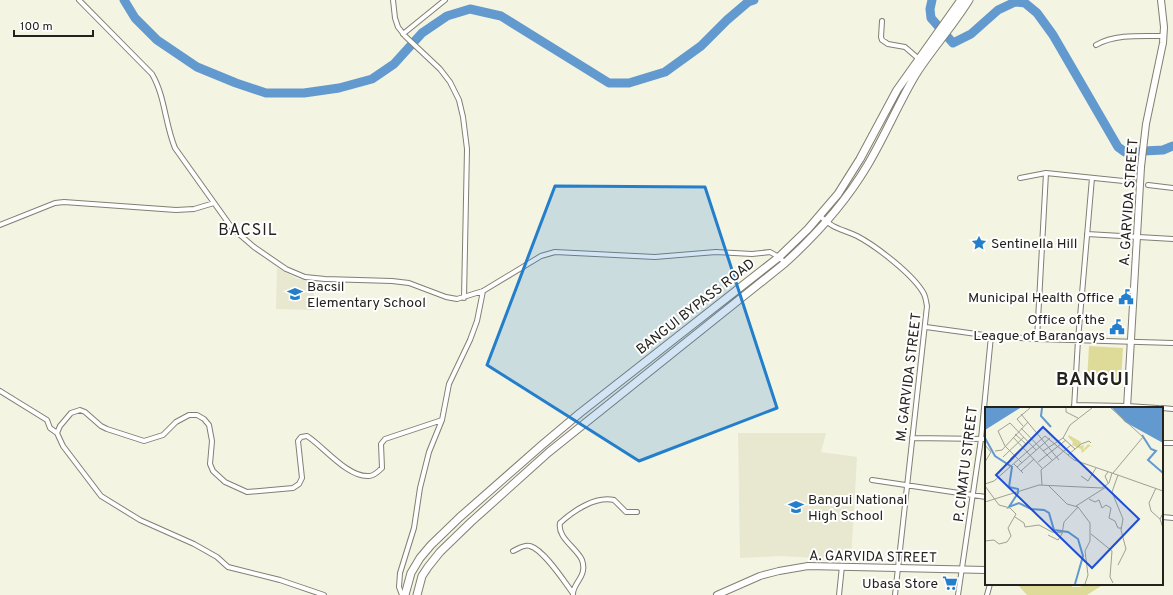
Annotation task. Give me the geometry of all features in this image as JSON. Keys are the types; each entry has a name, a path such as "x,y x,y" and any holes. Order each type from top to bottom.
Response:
{"highway":[{"name":"BANGUI BYPASS ROAD","path":"951,20 961,0"},
{"name":"BANGUI BYPASS ROAD","path":"403,595 411,573 420,558 431,545 460,517 542,445 580,414 779,257 820,216 849,178 897,90 921,61 951,20 969,0"},
{"name":"BANGUI BYPASS ROAD","path":"417,595 422,576 428,567 440,552 471,522 549,452 785,263 826,222 845,199 860,177 921,61"}],"main road":[{"name":"A. GARVIDA STREET","path":"1127,407 1141,167 1146,124 1161,58 1164,27 1161,0"},
{"name":"A. GARVIDA STREET","path":"717,595 760,576 808,566 985,570"}],"street":[{"path":"80,0 152,74 159,89 169,135 175,148 228,224 237,233 276,263 296,274 305,277 325,279 392,280 457,299 483,291 541,256 555,252 655,257 716,252 752,254 770,252 779,257 785,263"},
{"path":"393,0 397,24 404,35 440,69 450,82 459,100 463,117 467,149 464,298"},
{"path":"404,35 445,0"},
{"path":"882,21 882,40 888,44 905,47 921,61"},
{"path":"1096,45 1103,41 1123,37 1163,36"},
{"path":"1037,339 1046,173"},
{"path":"1020,178 1046,173 1133,182"},
{"path":"1092,178 1078,340 1074,406 1127,407"},
{"path":"1148,185 1173,188"},
{"path":"0,225 55,203 64,202 176,210 194,209 214,203"},
{"name":"M. GARVIDA STREET","path":"820,216 835,228 857,236 868,243 900,267 920,289 926,299 926,327 895,595"},
{"path":"1087,234 1173,239"},
{"path":"403,595 399,591 399,582 403,562 414,528 420,488 429,452 442,420 450,384 477,321 483,291"},
{"path":"926,327 991,336 1173,344"},
{"name":"P. CIMATU STREET","path":"958,595 981,439 991,336"},
{"path":"0,391 45,418 49,423 50,428 57,433 63,446 101,496 140,520 194,544 218,557 228,568 280,580 324,595"},
{"path":"1163,408 1173,409"},
{"path":"57,433 71,413 76,411 83,411 107,429 144,441 163,435 176,422 189,415 197,415 204,419 209,425 212,441 210,464 213,471 225,482 248,492 293,488 300,484 302,478 298,441 301,437 307,436 314,440 333,459 361,475 370,476 382,468 381,444 385,439 442,420"},
{"path":"912,438 985,439"},
{"path":"872,480 985,497"},
{"path":"573,594 582,575 583,564 580,555 563,535 560,523 577,509 601,500 614,500 626,512 637,512"},
{"path":"1163,517 1173,518"},
{"path":"513,551 526,546 531,546 560,574 573,594"},
{"path":"839,595 842,566"},
{"path":"987,595 990,585"}],"highlighted area":[{"path":"555,186 705,187 777,408 639,461 487,365"}],"shaded area":[{"name":"Bacsil Elementary School","path":"277,268 298,279 314,280 314,310 276,309"},
{"path":"1089,346 1123,348 1121,382 1087,380"},
{"name":"Bangui National High School","path":"738,433 826,433 821,452 857,457 851,560 781,556 740,558"},
{"path":"1018,585 1071,585 1072,587 1080,587 1084,585 1102,585 1087,595 1027,595"}],"waterway":[{"path":"124,0 135,18 157,40 197,67 236,83 266,93 304,93 339,88 372,79 394,64 422,33 447,16 470,9 501,16 609,83 629,83 665,72 701,46 727,20 748,2 754,0"},
{"path":"932,0 930,9 931,18 953,43 971,34 998,10 1015,2 1025,3 1037,13 1053,35 1118,147 1125,152 1163,150 1173,146"}],"place":[{"name":"Sentinella Hill","path":"979,243"},
{"name":"Bacsil Elementary School","path":"295,294"},
{"name":"Municipal Health Office","path":"1126,297"},
{"name":"Office of the League of Barangays","path":"1117,327"},
{"name":"Bangui National High School","path":"796,507"},
{"name":"Ubasa Store","path":"950,583"}],"district":[{"name":"BACSIL","path":"248,229"},
{"name":"BANGUI","path":"1093,379"}]}
